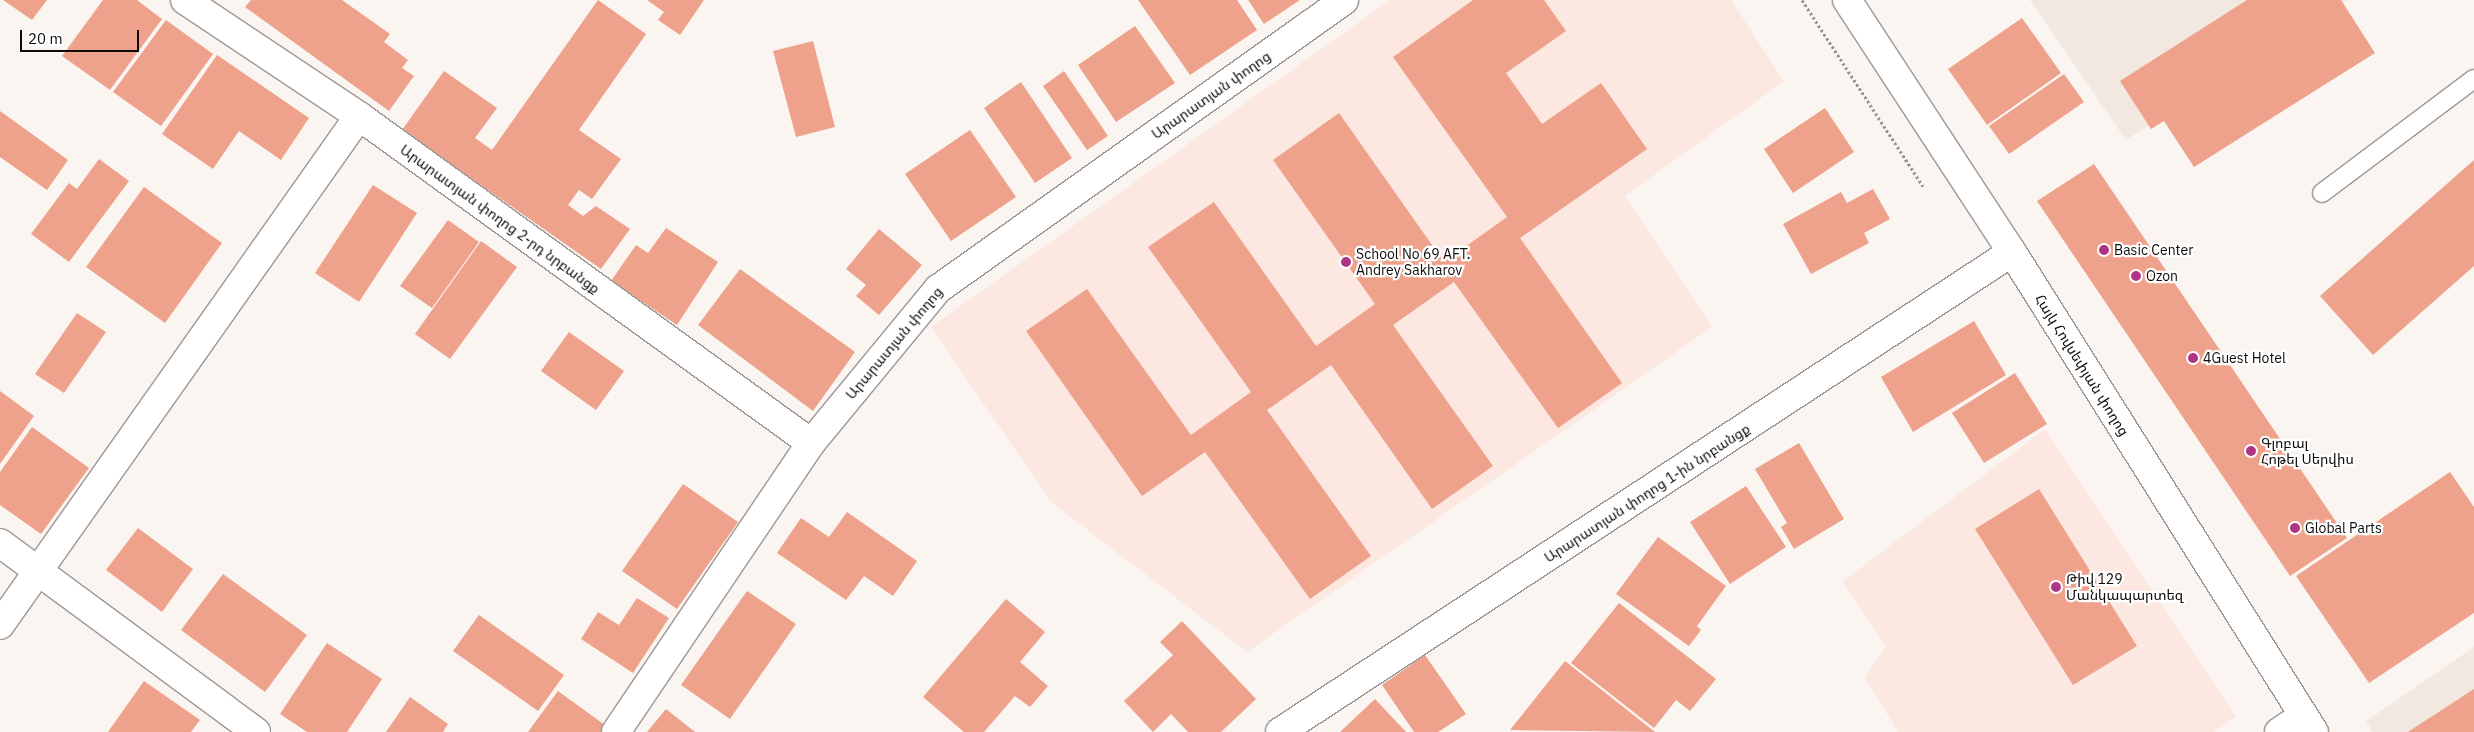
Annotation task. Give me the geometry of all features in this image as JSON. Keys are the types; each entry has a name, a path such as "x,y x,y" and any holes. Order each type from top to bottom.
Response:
{"street":[{"name":"Արարատյան փողոց 2-րդ նրբանցք","path":"186,0 359,116 811,444"},
{"name":"Արարատյան փողոց","path":"616,732 811,444 938,289 1344,0"},
{"name":"Հայկ Հովսեփյան փողոց","path":"1847,0 2012,252 2308,724"},
{"path":"0,625 40,571 359,116"},
{"name":"Արարատյան փողոց 1-ին նրբանցք","path":"1280,732 2012,252"},
{"path":"0,543 256,732"},
{"path":"2279,732 2308,724"}],"lane":[{"path":"2322,193 2474,79"}],"path":[{"path":"1802,0 1923,186"}],"shaded area":[{"name":"School No 69 AFT. Andrey Sakharov","path":"1390,0 1731,0 1784,81 1625,196 1712,327 1247,652 1051,502 931,327"},
{"path":"2030,0 2347,0 2126,140"},
{"path":"2045,429 2236,716 2214,732 1898,732 1865,678 1886,646 1842,582"},
{"path":"2474,647 2474,732 2373,732 2366,721"}],"building":[{"path":"3,0 47,0 32,20"},
{"path":"103,0 137,0 162,19 110,90 62,56"},
{"path":"251,0 342,0 390,34 384,42 408,60 402,68 414,76 389,111 245,7"},
{"path":"598,0 646,34 579,130 621,159 592,199 579,190 568,205 583,216 596,206 630,229 601,269 402,130 444,71 497,108 475,138 492,150"},
{"path":"647,0 704,0 680,35 658,20 664,12"},
{"path":"1138,0 1237,0 1257,30 1190,75"},
{"path":"1248,0 1300,0 1264,24"},
{"path":"1473,0 1544,0 1566,31 1506,73 1542,124 1601,83 1647,149 1520,238 1622,383 1558,428 1454,282 1393,325 1493,466 1432,509 1331,365 1267,410 1371,556 1310,599 1205,452 1142,496 1026,331 1087,289 1191,435 1251,392 1148,247 1214,202 1316,346 1375,304 1273,160 1339,113 1444,262 1507,217 1393,57"},
{"path":"2247,0 2341,0 2375,53 2194,167 2164,121 2151,129 2120,81"},
{"path":"2022,18 2061,73 1987,125 1948,69"},
{"path":"166,20 213,54 161,126 113,92"},
{"path":"1135,26 1175,83 1116,122 1078,65"},
{"path":"813,41 835,127 796,137 773,51"},
{"path":"217,55 309,118 281,160 239,131 213,169 162,134"},
{"path":"1064,71 1108,136 1087,150 1043,86"},
{"path":"2064,74 2084,102 2009,154 1989,126"},
{"path":"1021,82 1072,158 1035,183 984,108"},
{"path":"1825,108 1854,152 1793,193 1764,149"},
{"path":"0,111 68,160 47,190 0,157"},
{"path":"970,130 1016,197 951,241 905,174"},
{"path":"99,159 129,181 69,262 31,234 69,183 77,189"},
{"path":"2474,160 2474,266 2373,355 2320,296"},
{"path":"2094,164 2347,538 2290,576 2037,201"},
{"path":"373,185 417,213 359,302 315,273"},
{"path":"144,187 222,243 165,323 86,267"},
{"path":"1873,189 1890,219 1864,233 1869,243 1811,274 1783,224 1841,192 1847,203"},
{"path":"448,220 479,242 432,308 400,286"},
{"path":"666,228 718,262 677,325 611,281 636,245 648,253"},
{"path":"879,229 922,265 879,315 856,296 866,285 846,269"},
{"path":"481,241 517,267 450,359 415,334"},
{"path":"740,269 855,352 813,411 698,325"},
{"path":"77,313 106,332 64,393 35,374"},
{"path":"1974,321 2006,375 1913,432 1881,377"},
{"path":"569,332 624,371 596,410 541,371"},
{"path":"2015,373 2047,424 1984,463 1952,413"},
{"path":"0,391 34,416 0,464"},
{"path":"32,427 89,468 41,534 0,505 0,472"},
{"path":"1799,443 1844,519 1794,549 1781,527 1787,523 1755,469"},
{"path":"2450,472 2474,507 2474,613 2369,683 2296,576"},
{"path":"683,484 738,522 677,609 622,571"},
{"path":"1746,486 1786,547 1730,584 1690,522"},
{"name":"Թիվ 129 Մանկապարտեզ","path":"2039,489 2137,646 2073,685 1975,529"},
{"path":"847,512 917,561 893,596 864,576 846,600 777,553 801,518 829,537"},
{"path":"138,528 193,569 162,612 106,570"},
{"path":"1658,537 1726,586 1697,626 1701,630 1689,646 1616,594"},
{"path":"223,574 307,635 265,692 181,630"},
{"path":"747,591 796,624 730,719 681,685"},
{"path":"637,598 669,618 633,673 581,639 598,612 619,625"},
{"path":"1006,599 1045,632 1020,662 1048,686 1030,707 1015,696 984,732 964,732 923,697"},
{"path":"1619,603 1716,679 1690,711 1676,700 1654,728 1571,663"},
{"path":"479,615 564,675 538,711 453,651"},
{"path":"1182,621 1256,699 1221,732 1188,732 1171,714 1153,732 1124,701 1173,655 1160,642"},
{"path":"327,643 382,679 347,732 307,732 280,714"},
{"path":"1425,655 1466,714 1438,732 1414,732 1382,685"},
{"path":"1565,661 1655,732 1510,730"},
{"path":"144,681 200,720 191,732 108,732"},
{"path":"2474,689 2474,732 2408,732"},
{"path":"558,691 613,731 528,732"},
{"path":"410,697 448,724 443,732 386,732"},
{"path":"1375,699 1406,732 1340,732"},
{"path":"666,709 695,732 647,732"}],"place":[{"name":"Basic Center","path":"2104,250"},
{"name":"School No 69 AFT. Andrey Sakharov","path":"1346,262"},
{"name":"Ozon","path":"2136,276"},
{"name":"4Guest Hotel","path":"2193,358"},
{"name":"Գլոբալ Հոթել Սերվիս","path":"2251,451"},
{"name":"Global Parts","path":"2295,528"},
{"name":"Թիվ 129 Մանկապարտեզ","path":"2056,587"}]}
